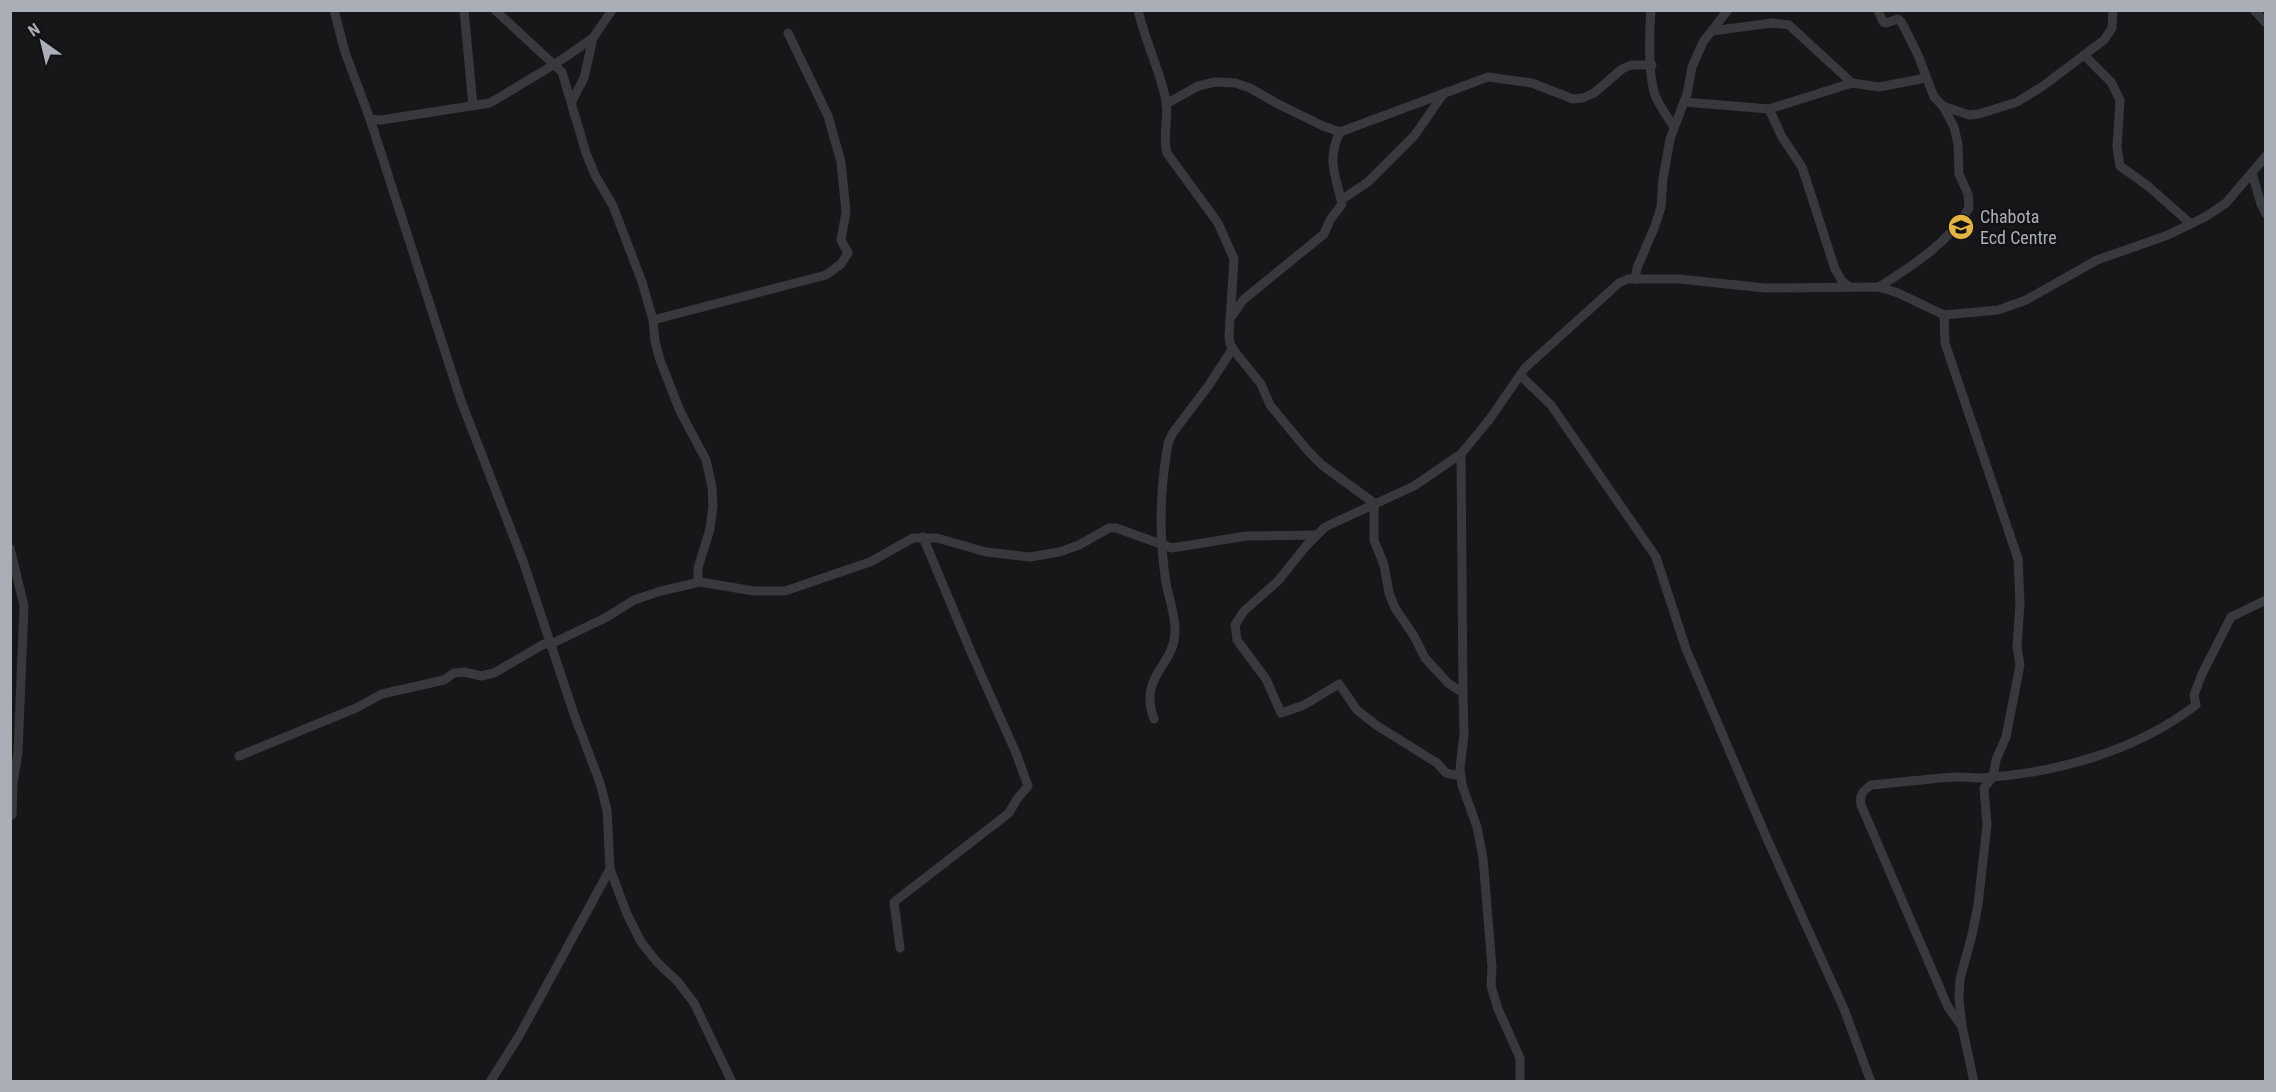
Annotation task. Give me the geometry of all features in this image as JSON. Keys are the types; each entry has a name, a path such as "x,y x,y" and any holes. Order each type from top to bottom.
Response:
{"street":[{"path":"334,10 345,52 370,119 461,401 505,512 600,783 607,810 610,869 641,942 694,1002 732,1082"},
{"path":"464,10 472,106"},
{"path":"495,10 562,72 572,101 582,144 595,175 617,215 642,282 653,320 660,360 681,411 706,460 712,487 713,506 710,529 698,568 698,582"},
{"path":"370,119 381,120 490,103 593,38 612,10"},
{"path":"1138,10 1156,61 1166,104 1165,145 1167,153 1218,223 1234,258 1229,336 1233,348 1256,375 1270,405 1314,458 1374,503"},
{"path":"1651,10 1650,34 1655,95 1674,127"},
{"path":"1635,279 1637,267 1661,207 1664,169 1696,54 1728,10"},
{"path":"1878,10 1883,22 1889,23 1898,19 1902,23 1918,55 1934,97 1943,106 1954,127 1958,144 1959,174 1968,194 1969,208 1939,244 1879,287"},
{"path":"1943,106 1969,115 2017,102 2043,87 2109,34 2114,18 2113,10"},
{"path":"2254,10 2265,23"},
{"path":"1712,31 1772,23 1789,25 1852,83"},
{"path":"653,320 708,304 780,289 826,275 841,264 848,253 842,240 846,212 841,162 828,116 788,33"},
{"path":"572,101 584,78 593,38"},
{"path":"2084,55 2111,82 2120,100 2117,147 2120,166 2148,186 2191,224"},
{"path":"1166,104 1198,86 1215,82 1235,84 1250,88 1323,126 1340,132 1488,77 1532,83 1573,99 1594,93 1622,69 1631,65 1652,65"},
{"path":"1684,102 1769,109 1852,83 1879,87 1926,78"},
{"path":"1341,200 1368,182 1414,136 1444,92"},
{"path":"1769,109 1782,137 1802,167 1834,269 1842,281 1851,288"},
{"path":"1231,317 1243,300 1324,234 1330,220 1342,204 1331,158 1333,146 1340,132"},
{"path":"1461,776 1446,772 1376,725 1357,710 1339,684 1304,705 1281,713 1266,679 1238,640 1234,625 1244,611 1278,580 1316,535 1335,520 1414,486 1461,454 1489,420 1525,368 1619,283 1635,279 1679,279 1765,288 1879,287 1898,293 1944,315 1998,310 2026,300 2097,260 2168,235 2191,224 2226,203 2265,156"},
{"path":"2252,173 2265,214"},
{"path":"1944,315 1945,344 2018,559 2020,603 2017,647 2020,664 2006,737 1996,760 1993,777 1984,788 1987,825 1978,905 1959,979 1962,1026 1974,1082"},
{"path":"1154,719 1150,708 1151,686 1176,634 1162,546 1168,444 1172,434 1209,385 1233,348"},
{"path":"1520,375 1551,405 1656,557 1686,649 1768,841 1844,1009 1871,1082"},
{"path":"1461,454 1464,734 1461,776 1477,827 1483,858 1492,967 1491,986 1498,1009 1520,1058 1520,1082"},
{"path":"1374,503 1374,540 1384,565 1389,593 1395,608 1414,636 1425,658 1448,683 1463,693"},
{"path":"239,756 356,708 382,694 444,680 454,673 464,672 481,676 494,674 544,644 551,644 608,617 634,600 698,582 754,591 785,591 870,562 914,538 923,537 949,541 986,552 1030,557 1059,552 1079,545 1108,528 1116,528 1172,548 1246,536 1316,535"},
{"path":"900,948 894,902 1009,813 1028,786 923,537"},
{"path":"10,548 24,606 18,752 13,784 12,816"},
{"path":"1962,1026 1948,1007 1861,805 1860,798 1863,791 1871,785 1960,777 1993,777 2061,767 2118,749 2170,724 2196,705 2194,695 2202,674 2231,617 2265,600"},
{"path":"490,1082 519,1036 610,869"}],"place":[{"name":"Chabota Ecd Centre","path":"1961,227"}]}
